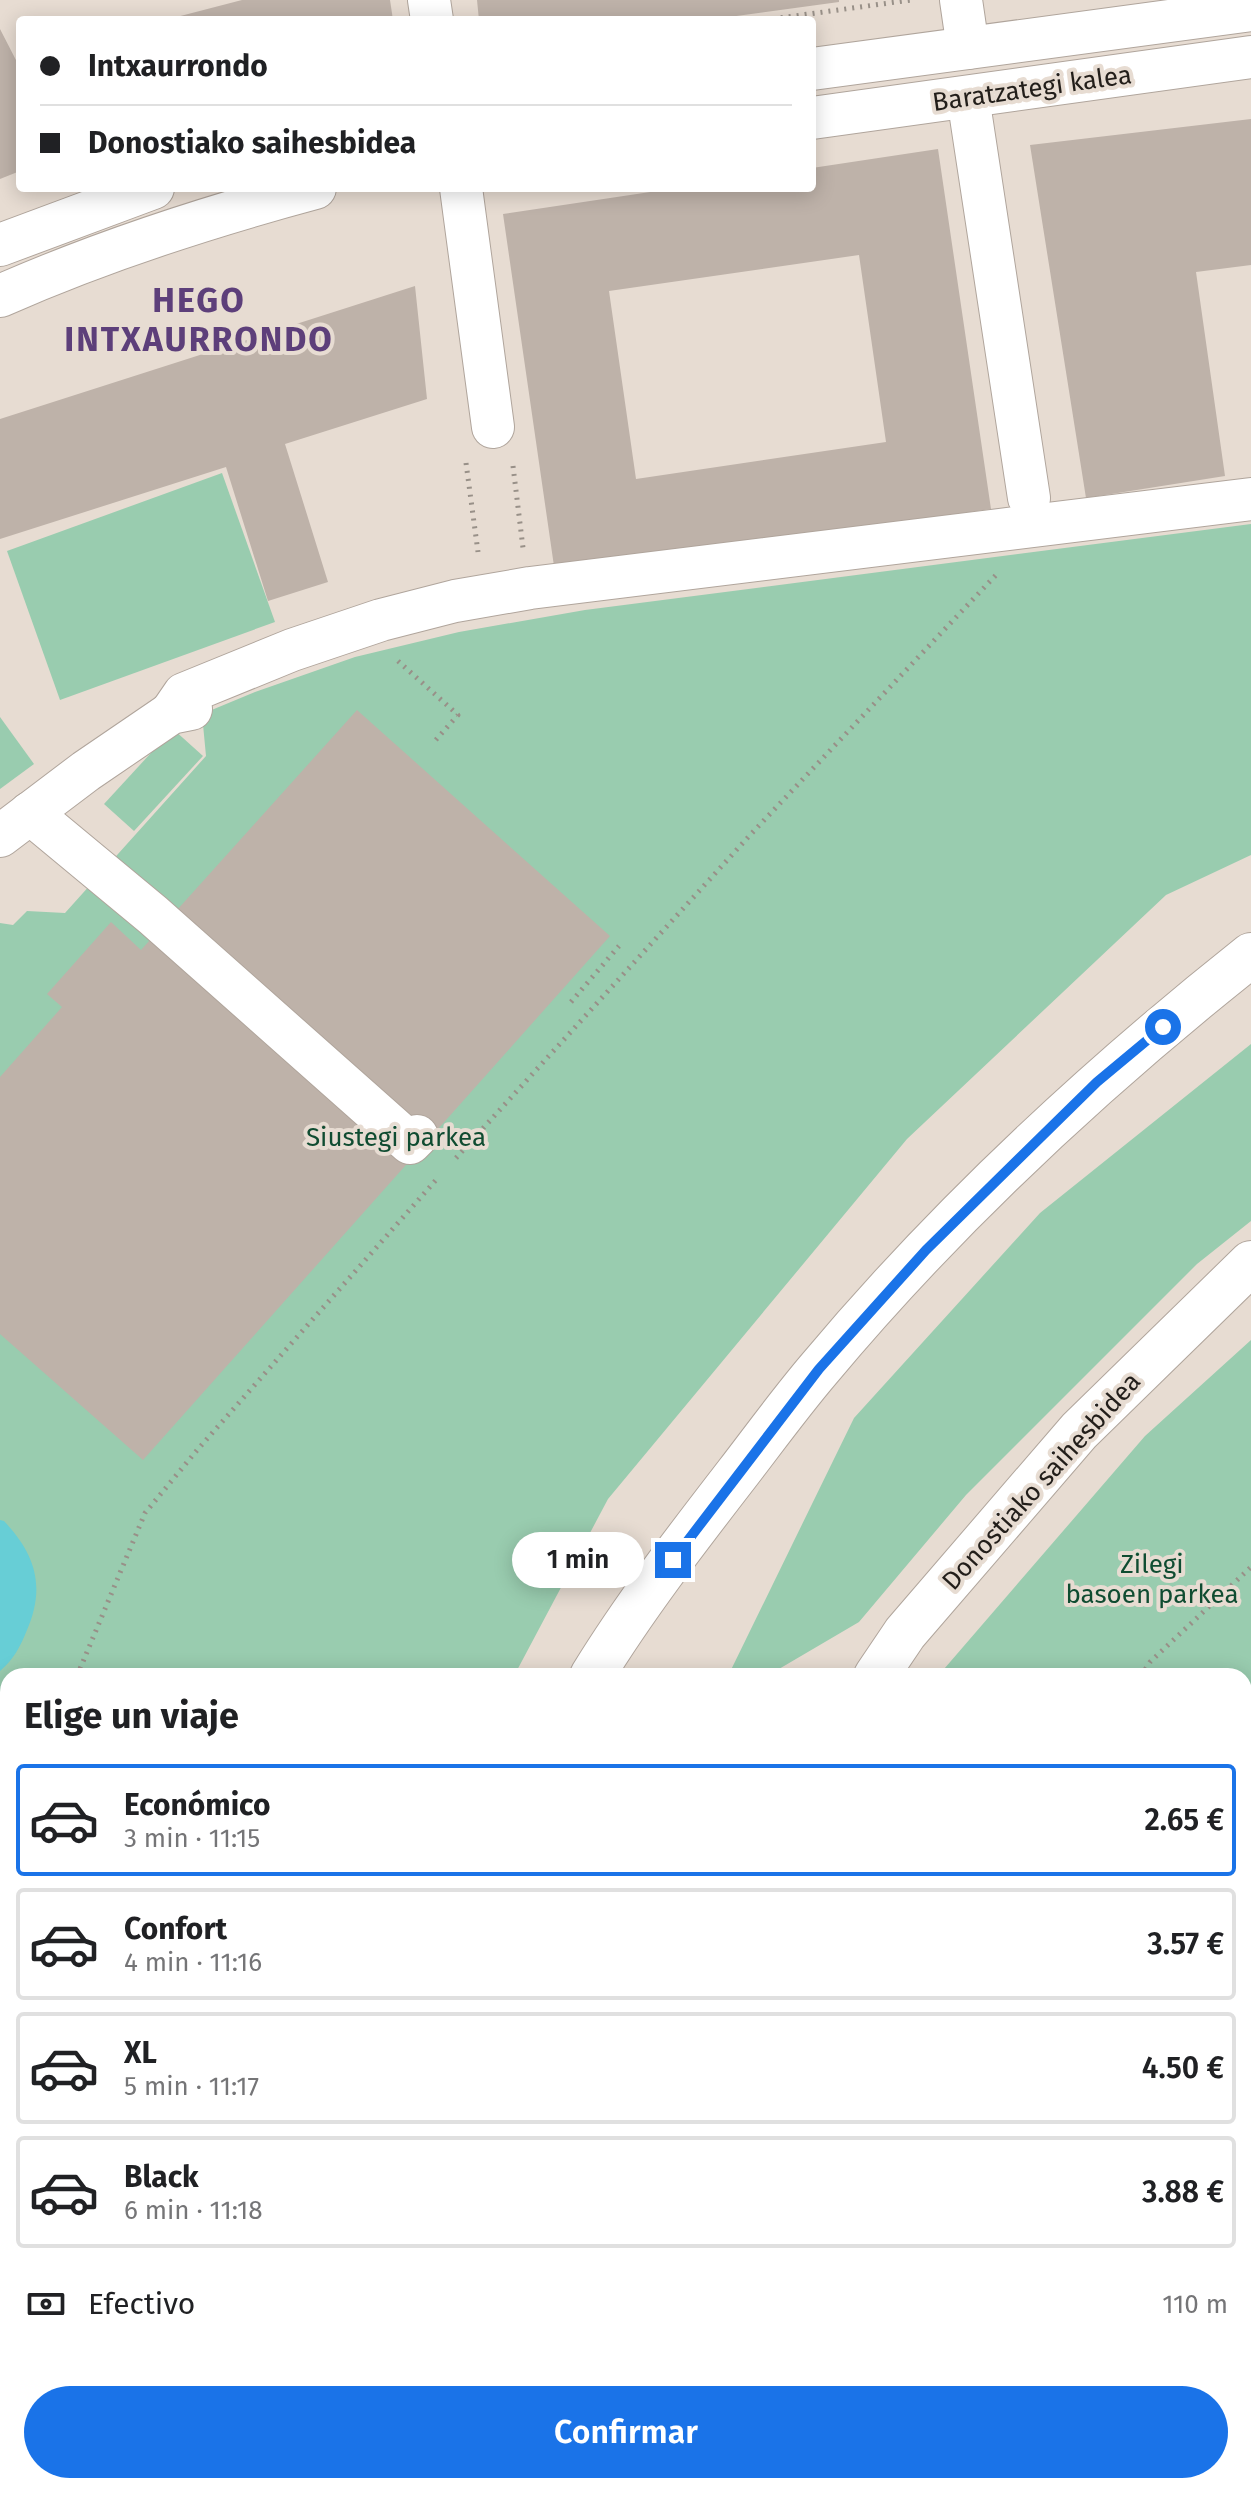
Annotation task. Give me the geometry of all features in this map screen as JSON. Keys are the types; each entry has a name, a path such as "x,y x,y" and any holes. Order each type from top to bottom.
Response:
{"highway":[{"path":"597,1668 664,1572 819,1369 926,1250 1097,1082 1251,955"},
{"name":"Donostiako saihesbidea","path":"881,1668 905,1633 1079,1431 1251,1263"}],"street":[{"path":"961,0 968,48"},
{"name":"Baratzategi kalea","path":"816,68 1251,10"},
{"name":"Baratzategi kalea","path":"816,117 1251,57"},
{"path":"968,97 1029,513"},
{"path":"0,245 142,192"},
{"path":"0,296 45,276 225,212 300,192"},
{"path":"461,192 490,447"},
{"path":"417,1136 410,1143 153,915 15,824 181,711 184,694 292,650 381,620 455,601 530,588 1029,513 1251,499"}],"path":[{"path":"794,16 911,0"},
{"path":"490,447 523,550"},
{"path":"479,556 490,447"},
{"path":"447,1168 751,834 1028,542 1029,513"},
{"path":"388,653 458,715 433,743"},
{"path":"571,1002 619,946"},
{"path":"80,1668 145,1513 437,1180"},
{"path":"1146,1668 1251,1567"}],"green space":[{"path":"222,473 275,622 60,700 7,551"},
{"name":"Siustegi parkea","path":"1251,524 1251,855 1166,895 907,1139 608,1499 518,1668 0,1668 0,923 13,925 27,911 65,913 206,756 202,714 355,657 459,632 585,610"},
{"path":"0,717 34,764 0,789"},
{"path":"173,729 203,756 134,831 104,804"},
{"path":"1251,1044 1251,1221 1197,1264 966,1495 859,1622 781,1668 732,1668 854,1418 1040,1213"},
{"name":"Zilegi basoen parkea","path":"1251,1340 1251,1668 945,1668 1145,1436"}],"water":[{"path":"0,1520 15,1533 30,1558 36,1599 27,1630 16,1652 0,1668"}],"building":[{"path":"242,0 390,0 392,16 180,16"},
{"path":"477,0 839,0 736,16 479,16"},
{"path":"0,29 16,60 16,173 0,179"},
{"path":"1251,119 1251,265 1196,272 1225,476 1086,498 1030,145"},
{"path":"938,149 991,509 555,573 503,214 650,192 816,192 816,167","holes":["859,255 886,442 636,479 609,291"]},
{"path":"415,286 427,399 285,444 328,582 268,601 226,467 0,539 0,419"},
{"path":"357,710 610,936 143,1460 0,1334 0,1077 62,1007 47,994 111,922 141,950"}],"district":[{"name":"HEGO INTXAURRONDO","path":"199,320"}],"route":[{"path":"673,1560 819,1369 926,1250 1097,1082 1163,1027"}]}
